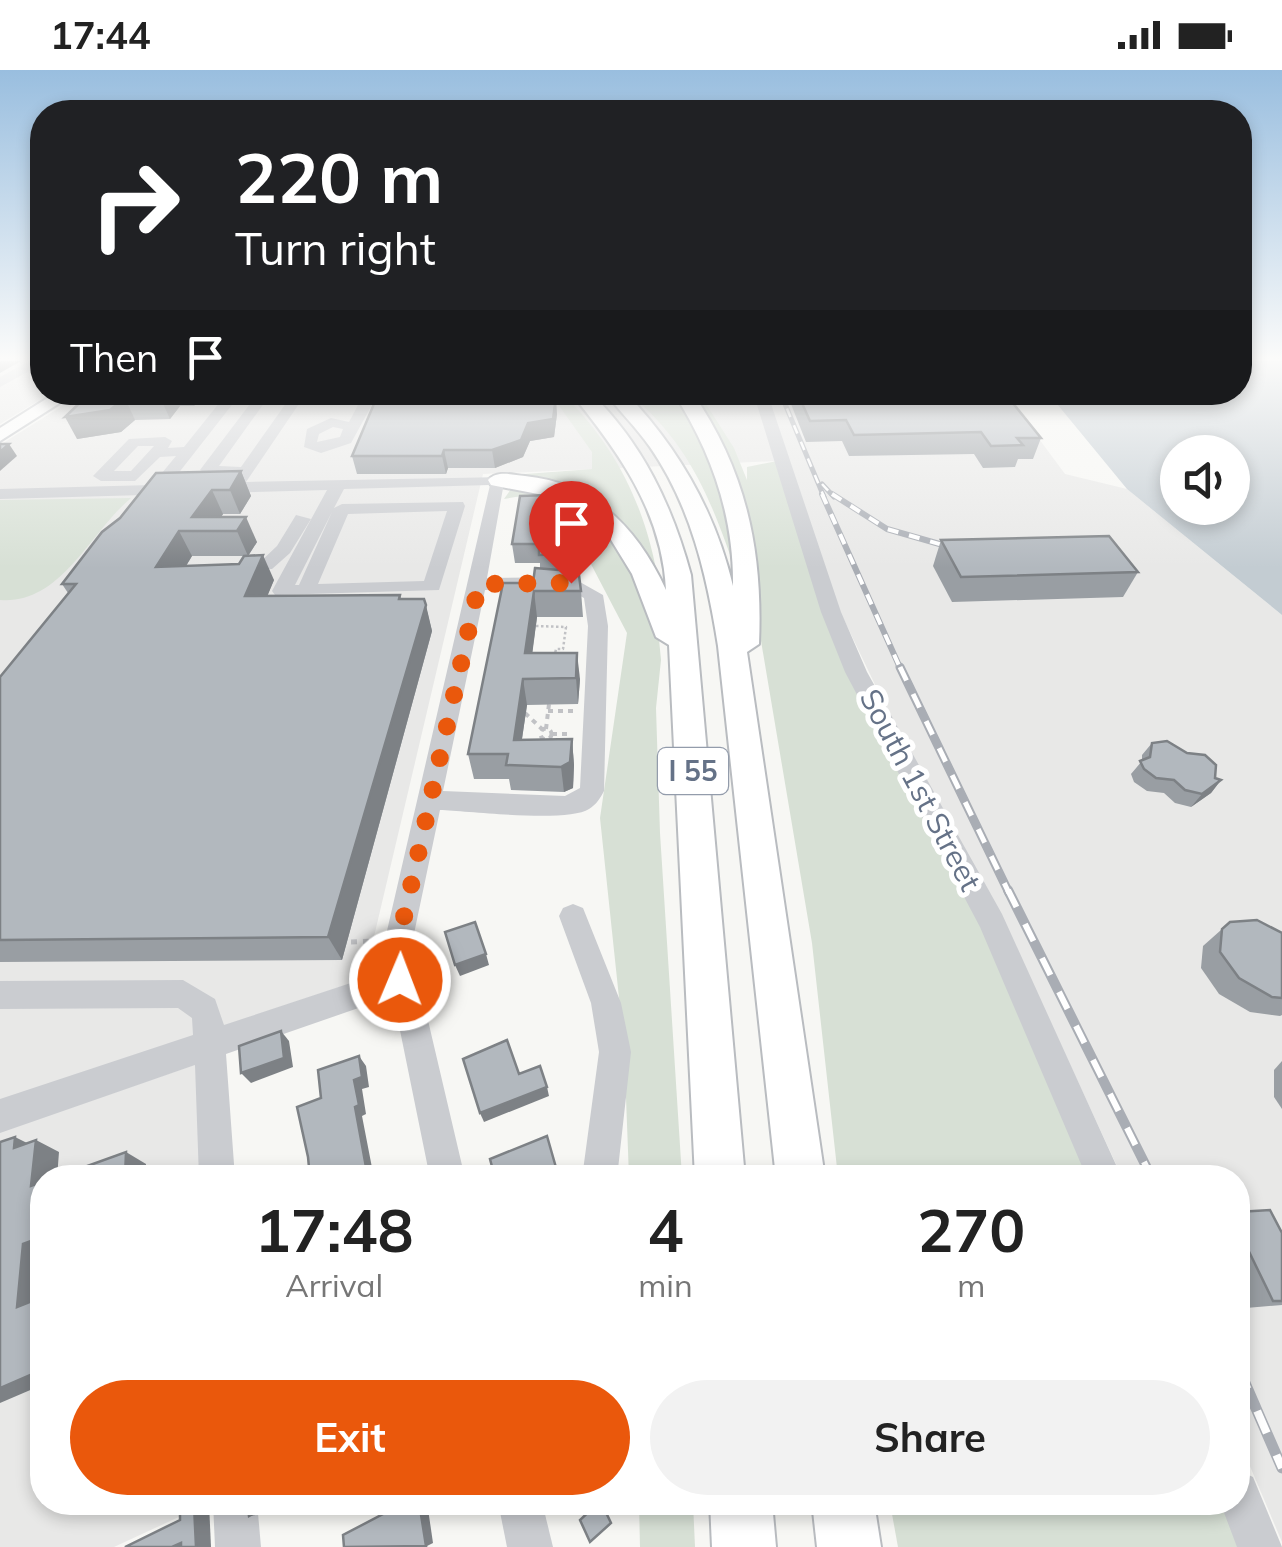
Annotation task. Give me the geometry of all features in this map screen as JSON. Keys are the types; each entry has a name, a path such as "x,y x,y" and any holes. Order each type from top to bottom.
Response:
{"highway":[{"name":"I 55","path":"613,430 626,445 657,502 678,575 719,1165"},
{"name":"I 55","path":"647,430 670,457 703,521 725,600 799,1165"},
{"path":"704,430 725,467 748,558 739,705"},
{"path":"499,480 560,488 628,540 650,578 688,691"},
{"path":"742,1515 744,1547"},
{"path":"845,1515 849,1547"}],"street":[{"path":"139,511 206,430"},
{"path":"238,430 208,470 246,472"},
{"path":"236,487 275,430"},
{"path":"315,430 310,444 321,448 340,444 349,430"},
{"name":"South 1st Street","path":"772,430 831,612 856,672 992,923 1099,1165"},
{"path":"156,453 190,451"},
{"path":"0,494 499,480 397,948 400,980 445,1165"},
{"path":"266,564 284,549 330,485"},
{"path":"306,590 342,509 456,506 432,586 282,591 330,485"},
{"path":"295,566 317,565"},
{"path":"430,800 565,806 580,803 592,790 598,626 588,591 571,583 479,584"},
{"path":"573,916 606,1003 614,1052 601,1165"},
{"path":"0,1116 400,980"},
{"path":"0,995 183,994 204,1008 210,1044 216,1165"},
{"path":"236,1515 238,1547"},
{"path":"523,1515 530,1547"},
{"path":"1247,1515 1260,1547"}],"path":[{"path":"556,627 558,617"},
{"path":"536,626 574,625"},
{"path":"554,668 556,649 563,649 566,627"},
{"path":"544,655 555,655"},
{"path":"544,749 540,734 545,730 549,704"},
{"path":"548,711 592,722"},
{"path":"526,712 552,734"},
{"path":"536,746 552,734 592,722"},
{"path":"351,942 376,941"}],"shaded area":[{"path":"24,430 1032,430 1065,474 1127,489 1160,516 1160,525 1171,525 1282,615 1282,1542 1250,1466 1250,1165 1116,1165 1000,913 901,739 836,603 777,461 483,474 364,979 0,1100 0,445"},
{"path":"576,430 595,430 627,481 647,531 659,586 611,518 512,475 592,469 592,452"},
{"path":"665,430 696,430 721,476 740,583 699,480"},
{"path":"702,430 722,430 747,480 747,467 777,461 822,605 983,926 1087,1165 837,1165 812,943 760,635 753,557"},
{"path":"1078,430 1282,430 1282,615 1171,525 1250,525 1250,435 1160,435 1160,516 1127,489"},
{"path":"541,485 622,542 657,619 661,660 656,708 660,833 681,1165 629,1165 624,1045 600,818 627,633 581,545 586,535 568,512 544,496 504,499 511,489"},
{"path":"131,498 57,579 21,598 0,600 0,500"},
{"path":"203,1062 208,1165 30,1165 30,1515 183,1515 114,1547 0,1547 0,1132"},
{"path":"639,1515 694,1515 695,1547 640,1547"},
{"path":"892,1515 1229,1515 1242,1547 898,1547"}],"building":[{"path":"363,430 525,430 521,440 492,450 444,450 442,456 352,456"},
{"path":"851,430 1035,430 1041,438 1017,438 1023,445 991,446 981,432 854,435"},
{"path":"241,471 230,490 212,490 192,517 246,517 237,531 179,531 156,567 239,564 244,556 263,555 245,596 400,595 399,599 424,599 426,605 328,937 0,940 0,677 76,584 62,584 102,532 120,518 156,473"},
{"path":"549,495 544,535 562,535 561,554 539,555 539,544 512,544 520,496"},
{"path":"1109,536 1138,572 961,577 941,540"},
{"path":"535,568 579,575 581,591 534,591 525,653 577,653 576,678 523,679 514,740 572,739 570,762 561,767 506,765 508,754 468,754 503,583 533,583"},
{"path":"1167,741 1187,753 1205,755 1216,765 1215,778 1221,780 1202,794 1185,790 1174,780 1156,778 1140,761 1150,757 1152,743"},
{"path":"1257,920 1282,933 1282,998 1272,997 1239,978 1220,952 1222,929 1230,922"},
{"path":"475,922 486,954 455,965 445,932"},
{"path":"281,1031 284,1058 241,1073 239,1046"},
{"path":"507,1040 519,1074 540,1066 547,1087 480,1113 463,1059"},
{"path":"359,1056 362,1077 354,1080 359,1105 355,1107 366,1165 309,1165 297,1107 321,1098 318,1070"},
{"path":"547,1136 555,1165 492,1165 490,1159"},
{"path":"15,1137 14,1148 36,1140 33,1165 30,1165 30,1241 23,1244 17,1307 30,1302 30,1375 0,1388 0,1142"},
{"path":"126,1152 126,1165 90,1165"},
{"path":"1270,1210 1282,1233 1282,1301 1273,1301 1250,1254 1250,1211"},
{"path":"180,1515 194,1515 196,1547 181,1547 181,1543 172,1547 125,1547 180,1520"},
{"path":"381,1515 421,1515 426,1546 344,1547 343,1535"},
{"path":"585,1515 607,1515 611,1523 590,1542 580,1520"}],"railway":[{"path":"796,430 824,497"},
{"path":"822,484 834,497"},
{"path":"822,494 901,670"},
{"path":"832,494 887,529 964,551"},
{"path":"900,667 1009,893"},
{"path":"1008,890 1146,1165"},
{"path":"1250,1395 1282,1468"}],"route":[{"path":"400,980 397,948 479,584 571,583"}]}
